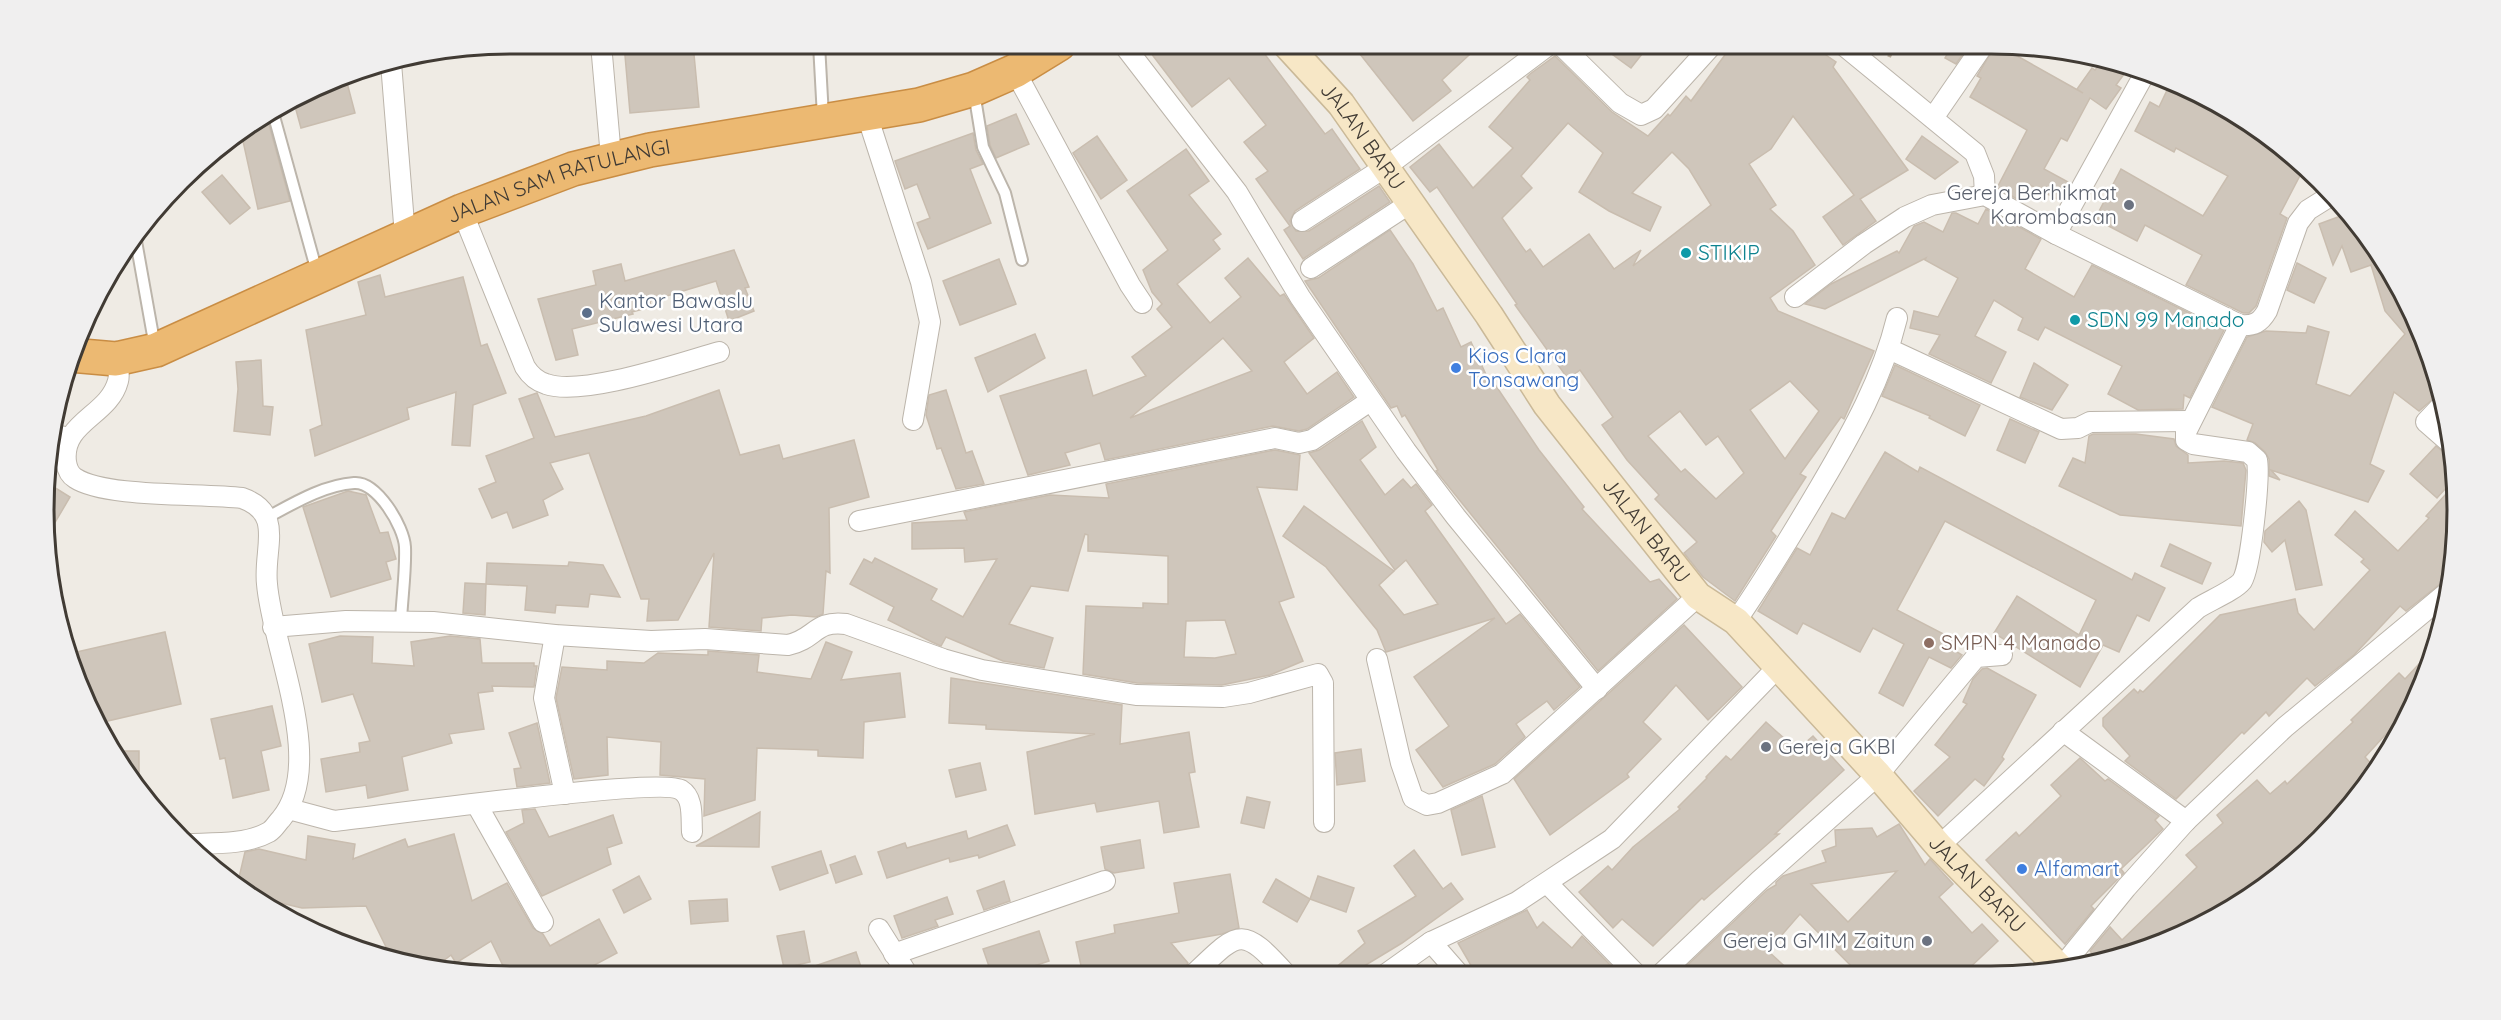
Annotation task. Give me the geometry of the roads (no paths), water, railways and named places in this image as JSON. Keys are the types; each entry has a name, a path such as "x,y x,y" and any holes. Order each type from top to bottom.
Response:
{"highway":[{"name":"JALAN SAM RATULANGI","path":"81,356 116,358 156,350 319,278 462,211 612,157 866,112 919,105 974,89 1015,71 1043,54"}],"street":[{"path":"602,54 612,157"},
{"path":"1131,54 1237,192 1300,297 1370,401 1456,517 1597,689"},
{"name":"JALAN BARU","path":"1295,54 1341,104 1387,166 1547,405 1698,596 1736,621 1878,775 1939,846 2054,961"},
{"path":"1302,221 1387,166 1537,54"},
{"path":"1570,54 1620,103 1641,115 1654,109 1704,54"},
{"path":"1854,54 1975,153 1984,176 1985,195"},
{"path":"1933,118 1977,54"},
{"path":"392,70 405,236"},
{"path":"1015,71 1130,285 1142,303"},
{"path":"2056,234 2141,79"},
{"path":"866,112 921,282 930,322 913,420"},
{"path":"1795,297 1864,244 1905,217 1932,205 1985,195 2056,234 2240,325 2251,326 2261,321 2298,223 2308,210 2325,200"},
{"path":"1311,268 1412,202"},
{"path":"462,211 525,367 539,381 563,387 590,384 719,352"},
{"path":"1736,621 1775,565 1855,427 1889,349 1897,318"},
{"path":"1939,846 2199,608 2237,586 2243,579 2248,564 2257,460 2248,452 2193,444 2186,440 2189,421 2240,325"},
{"path":"1889,349 2061,429 2080,428 2090,422 2189,421"},
{"path":"60,436 111,396 118,382 116,358"},
{"path":"859,521 1275,438 1304,442 1312,440 1370,401"},
{"path":"2436,412 2426,422 2440,434"},
{"path":"60,437 67,468 72,477 84,483 107,490 242,498 258,503 268,517 266,580 273,627 297,724 297,790 289,809 271,831 255,837 199,843"},
{"path":"1377,659 1401,763 1413,798 1427,805 1438,803 1502,774 1698,596"},
{"path":"2070,959 2126,888 2186,820 2285,727 2438,600"},
{"path":"273,627 346,621 401,621 651,641 705,639 788,645 808,638 822,624 833,622 846,624 943,659 982,670 1136,695 1223,697 1248,693 1318,674 1323,683 1324,822"},
{"path":"555,634 544,698 566,794"},
{"path":"1670,966 1759,881 1878,775 1976,657 2002,655"},
{"path":"1397,966 1431,942 1517,902 1548,884 1612,839 1777,668"},
{"path":"2063,731 2186,820"},
{"path":"289,809 334,820 616,789 678,788 687,795 691,810 692,832"},
{"path":"477,805 543,922"},
{"path":"894,954 1105,880"},
{"path":"1548,884 1628,966"},
{"path":"879,929 902,966"},
{"path":"1202,966 1223,946 1244,939 1261,947 1279,966"},
{"path":"1431,942 1452,966"}],"lane":[{"path":"820,54 823,120"},
{"path":"974,89 983,147 1005,193 1022,260"},
{"path":"275,120 319,278"},
{"path":"137,248 156,350"},
{"path":"268,517 306,496 356,483 375,490 391,511 405,545 401,621"}],"place":[{"name":"Gereja Berhikmat Karombasan","path":"2129,205"},
{"name":"STIKIP","path":"1686,253"},
{"name":"Kantor Bawaslu Sulawesi Utara","path":"587,313"},
{"name":"SDN 99 Manado","path":"2075,320"},
{"name":"Kios Clara Tonsawang","path":"1456,368"},
{"name":"SMPN 4 Manado","path":"1929,643"},
{"name":"Gereja GKBI","path":"1766,747"},
{"name":"Alfamart","path":"2022,869"},
{"name":"Gereja GMIM Zaitun","path":"1927,941"}]}
